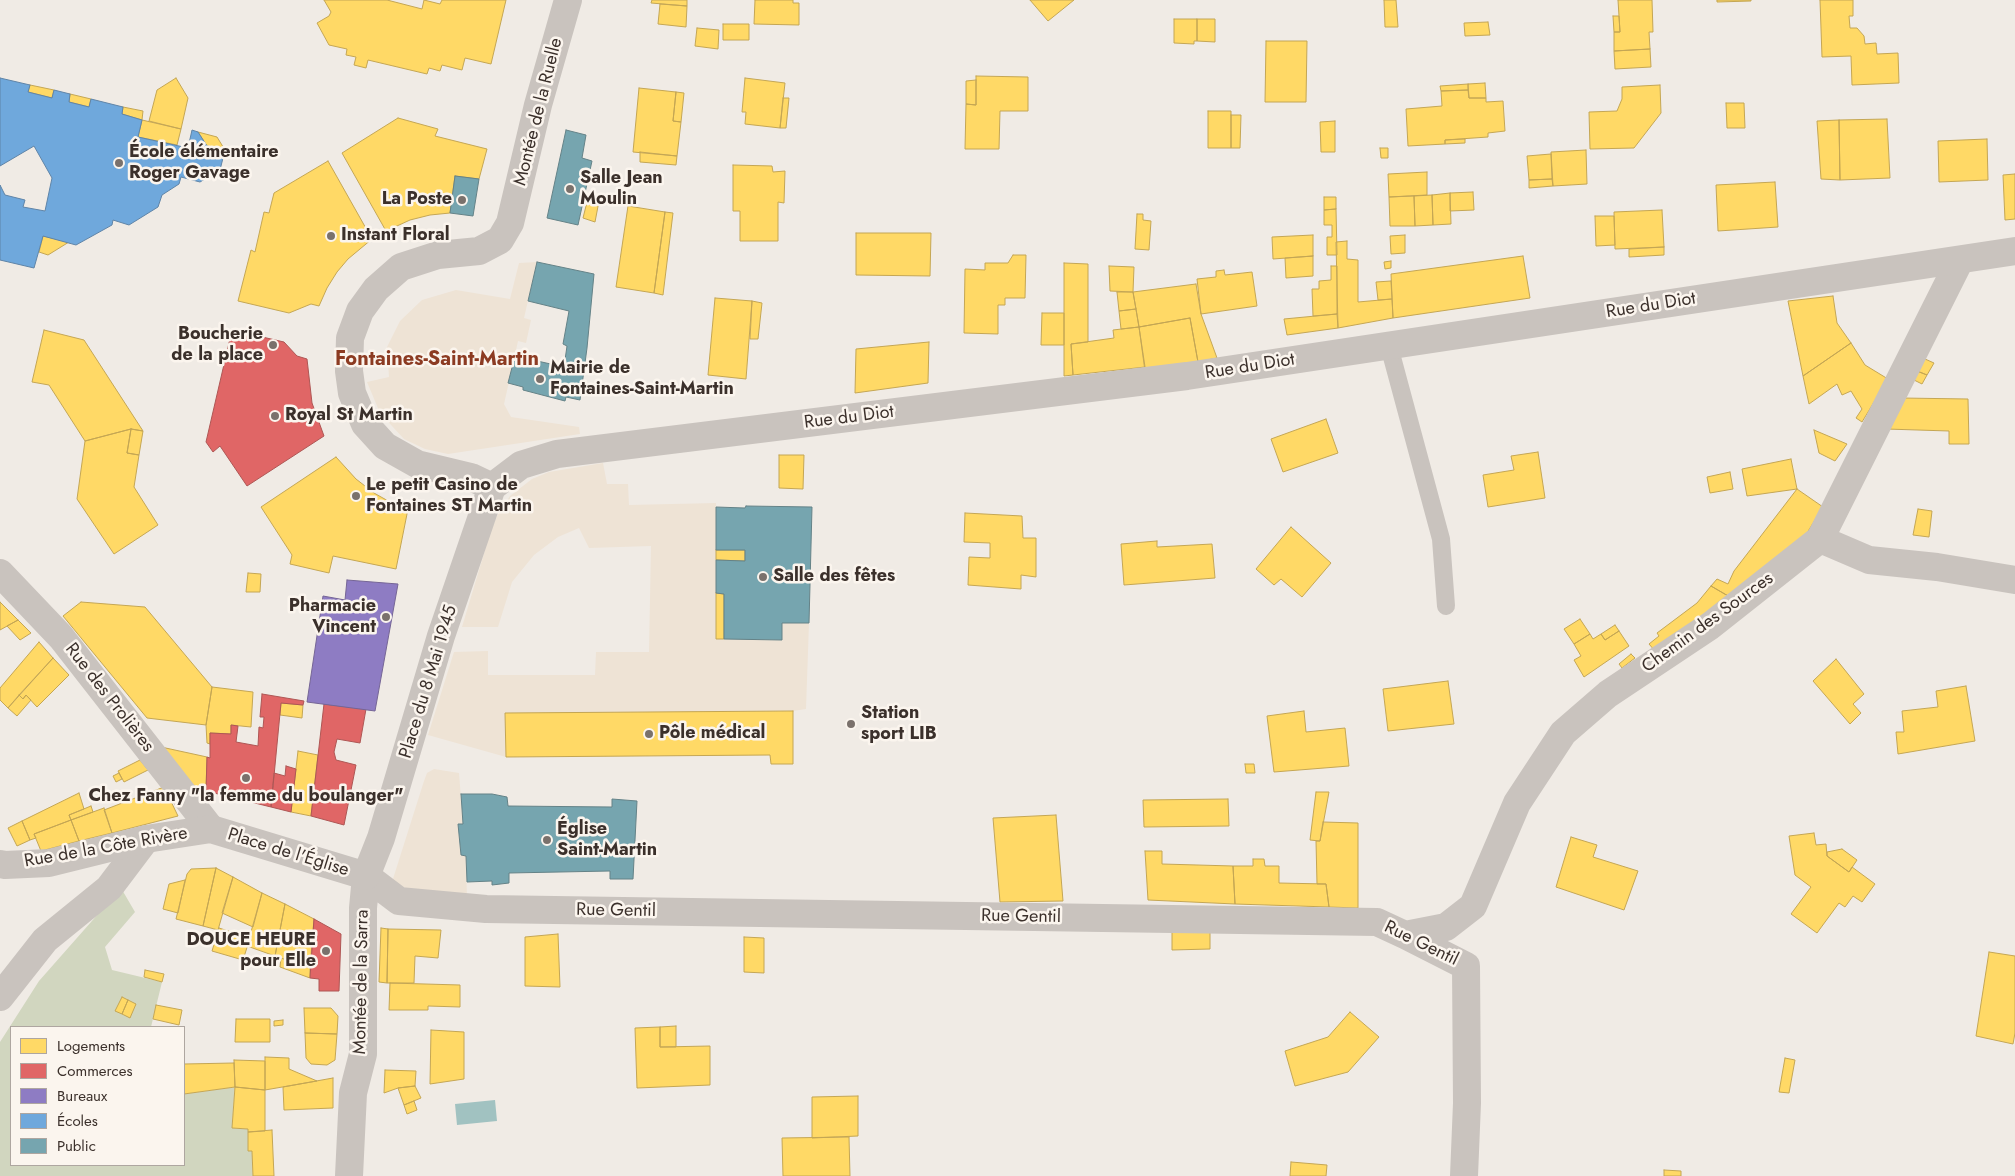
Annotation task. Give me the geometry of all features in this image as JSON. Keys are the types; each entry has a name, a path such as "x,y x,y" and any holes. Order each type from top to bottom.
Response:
{"street":[{"name":"Montée de la Ruelle","path":"492,487 471,478 417,464 385,446 365,424 352,393 349,371 350,338 360,311 376,288 401,267 438,255 479,251 500,240 510,224 538,105 568,0"},
{"name":"Rue du Diot","path":"492,487 521,465 557,454 1187,376 2015,251"},
{"name":"Chemin des Sources","path":"1405,935 1446,927 1473,906 1518,803 1563,733 1608,694 1710,626 1820,539 1960,260"},
{"name":"Place du 8 Mai 1945","path":"366,876 381,838 441,636 492,487"},
{"path":"1820,539 1869,560 1937,567 2015,580"},
{"name":"Rue des Prolières","path":"0,573 61,637 211,829"},
{"name":"Place de l'Église","path":"211,829 366,876"},
{"name":"Rue de la Côte Rivère","path":"2,868 49,863 146,839 211,829"},
{"path":"0,997 46,940 109,888 146,839"},
{"name":"Rue Gentil","path":"366,876 399,901 486,909 1377,922 1466,966 1467,1103 1464,1176"},
{"name":"Montée de la Sarra","path":"350,1176 353,1093 363,1054 363,908 366,876"}],"lane":[{"path":"1389,346 1441,539 1446,606"}],"green space":[{"path":"121,888 135,912 105,947 112,970 162,982 151,1026 10,1026 39,981"},
{"path":"10,1026 10,1166 185,1166 185,1094 235,1087 232,1128 248,1129 248,1151 252,1151 253,1176 0,1176 0,1042"}],"shaded area":[{"path":"537,262 524,318 531,320 526,343 518,341 504,404 511,417 579,427 580,434 448,454 425,449 404,439 380,413 367,382 389,377 387,347 400,321 422,300 456,290 510,299 519,263"},
{"path":"603,463 607,484 628,484 629,505 716,503 716,638 781,640 782,623 809,623 806,709 793,711 505,714 506,757 428,735 454,652 488,651 488,675 595,675 596,652 649,652 651,546 589,548 579,528 558,537 534,555 512,582 498,627 462,627 491,530 497,516 510,496 532,479 549,472"},
{"path":"434,769 459,773 463,824 458,825 461,855 466,856 467,900 403,895 392,882 424,781 427,773"}],"water":[{"path":"495,1100 497,1121 457,1125 455,1104"}],"building: Logements":[{"path":"324,0 387,0 422,9 424,0 440,4 442,0 506,0 491,64 465,58 462,70 442,65 440,71 429,68 427,74 368,60 366,68 354,65 356,57 346,55 347,49 329,45 317,23 329,16 331,12"},
{"path":"652,0 687,0 687,6 651,3"},
{"path":"755,0 793,0 793,3 799,3 799,25 754,24"},
{"path":"1030,0 1074,0 1048,21"},
{"path":"1384,0 1396,0 1398,27 1385,27"},
{"path":"1618,0 1652,0 1653,32 1649,32 1650,49 1614,51 1614,32 1620,32"},
{"path":"1717,0 1751,0 1751,1 1717,2"},
{"path":"1820,0 1853,0 1853,16 1849,16 1850,28 1857,28 1864,36 1865,44 1876,43 1877,54 1898,53 1899,83 1852,85 1851,56 1822,57"},
{"path":"660,4 687,6 686,27 658,24"},
{"path":"1613,16 1619,16 1620,32 1614,32"},
{"path":"1174,19 1197,19 1197,41 1194,41 1194,44 1174,43"},
{"path":"1197,19 1215,19 1215,42 1197,41"},
{"path":"1488,22 1490,35 1465,36 1464,23"},
{"path":"723,24 749,24 749,40 723,40"},
{"path":"697,28 719,30 718,49 695,46"},
{"path":"1266,41 1307,41 1306,102 1265,102"},
{"path":"1650,49 1651,67 1615,69 1614,51"},
{"path":"976,76 1028,77 1028,111 1000,111 999,149 965,149 966,104 976,105"},
{"path":"176,78 188,98 181,129 149,121 157,90"},
{"path":"745,78 785,83 780,128 745,124 746,112 742,112"},
{"path":"976,80 976,105 966,104 966,81"},
{"path":"1485,83 1486,98 1469,98 1468,84"},
{"path":"1468,84 1468,90 1441,91 1440,86"},
{"path":"30,85 54,90 52,98 28,92"},
{"path":"1660,85 1661,113 1634,148 1590,149 1589,112 1617,111 1622,99 1622,87"},
{"path":"639,88 676,92 673,121 681,122 677,156 633,152"},
{"path":"1468,90 1469,98 1486,98 1486,102 1503,101 1505,131 1488,133 1488,137 1445,140 1445,144 1408,146 1406,109 1442,106 1441,91"},
{"path":"676,92 684,93 681,122 673,121"},
{"path":"70,94 91,99 89,107 69,102"},
{"path":"783,98 789,98 786,128 780,128"},
{"path":"1726,103 1744,103 1745,128 1727,128"},
{"path":"123,107 143,111 142,120 122,114"},
{"path":"1208,111 1231,111 1231,148 1208,148"},
{"path":"1231,115 1241,115 1240,148 1231,148"},
{"path":"398,118 438,129 435,136 487,149 479,179 455,176 450,213 410,220 386,231 342,153"},
{"path":"1887,119 1890,178 1840,180 1839,120"},
{"path":"142,120 181,129 177,145 138,137"},
{"path":"1839,120 1840,180 1821,179 1817,121"},
{"path":"1335,121 1335,152 1321,152 1320,122"},
{"path":"198,132 217,137 225,150 207,146"},
{"path":"1465,139 1465,143 1445,144 1445,140"},
{"path":"1987,139 1988,180 1939,182 1938,141"},
{"path":"1380,148 1388,148 1388,158 1381,158"},
{"path":"1586,150 1587,184 1553,186 1551,152"},
{"path":"640,152 677,156 676,165 640,162"},
{"path":"1551,154 1552,179 1529,180 1527,156"},
{"path":"328,161 372,239 348,259 337,272 319,306 311,304 289,313 238,301 251,250 255,252 264,212 269,213 274,193"},
{"path":"733,165 772,166 773,172 785,171 784,203 778,202 778,241 740,241 740,211 733,211"},
{"path":"1427,172 1427,195 1389,197 1388,174"},
{"path":"2015,174 2015,219 2005,220 2003,175"},
{"path":"1552,179 1553,186 1529,188 1529,180"},
{"path":"1775,182 1778,227 1718,231 1716,185"},
{"path":"1473,192 1474,210 1450,211 1450,193"},
{"path":"1450,193 1451,224 1433,225 1432,195"},
{"path":"1432,195 1433,225 1415,226 1414,196"},
{"path":"1414,196 1415,226 1390,226 1389,197"},
{"path":"1324,197 1336,197 1336,209 1324,210"},
{"path":"588,198 599,201 595,222 583,218"},
{"path":"628,206 665,212 654,293 616,287"},
{"path":"1336,209 1337,255 1327,255 1327,237 1332,237 1332,225 1324,225 1324,210"},
{"path":"1662,210 1664,247 1615,249 1614,212"},
{"path":"665,212 673,213 663,295 654,293"},
{"path":"1137,214 1143,214 1143,220 1151,221 1149,250 1135,249"},
{"path":"1595,216 1614,216 1615,245 1596,246"},
{"path":"856,233 931,233 930,276 856,275"},
{"path":"1313,235 1313,256 1273,259 1272,237"},
{"path":"1405,235 1405,253 1391,254 1390,236"},
{"path":"43,236 69,242 48,255 39,252"},
{"path":"1347,241 1347,259 1358,260 1358,302 1392,299 1393,318 1338,328 1336,242"},
{"path":"1664,247 1664,255 1629,257 1629,249"},
{"path":"1013,255 1026,255 1025,298 1005,298 1005,305 998,305 998,334 964,333 965,269 985,270 985,263 1008,263"},
{"path":"1313,256 1313,276 1286,278 1285,258"},
{"path":"1523,256 1530,298 1393,318 1391,274"},
{"path":"1391,261 1391,268 1385,269 1384,262"},
{"path":"1064,263 1088,264 1088,342 1071,344 1073,375 1064,376"},
{"path":"1109,266 1134,267 1133,292 1110,291"},
{"path":"1331,266 1337,266 1337,314 1313,316 1312,289 1319,289 1319,281 1331,280"},
{"path":"1224,270 1225,275 1252,272 1257,306 1201,314 1197,279 1216,277 1216,271"},
{"path":"1391,281 1392,299 1378,300 1376,282"},
{"path":"1196,284 1201,314 1217,358 1198,362 1190,318 1139,327 1133,292"},
{"path":"1117,292 1133,292 1136,309 1119,311"},
{"path":"1833,296 1837,323 1851,343 1803,376 1788,301"},
{"path":"715,298 752,301 746,379 708,375"},
{"path":"752,301 762,303 758,339 750,339"},
{"path":"1136,309 1139,327 1121,329 1119,311"},
{"path":"1042,313 1064,313 1064,345 1041,345"},
{"path":"1337,314 1338,328 1287,335 1284,319"},
{"path":"1190,318 1198,362 1145,371 1139,327"},
{"path":"1139,327 1145,367 1073,375 1071,344 1114,338 1113,330"},
{"path":"44,330 84,340 143,431 131,429 85,441 49,385 32,382"},
{"path":"929,342 928,383 855,393 856,349"},
{"path":"1851,343 1865,365 1888,379 1862,422 1856,418 1862,409 1851,391 1842,395 1837,384 1809,404 1803,376"},
{"path":"1925,359 1934,363 1927,375 1917,371"},
{"path":"1917,371 1927,375 1922,384 1912,379"},
{"path":"1901,398 1968,399 1969,444 1949,444 1949,431 1886,429"},
{"path":"1326,419 1338,453 1283,472 1271,439"},
{"path":"131,429 143,431 139,455 127,453"},
{"path":"131,429 127,453 139,455 134,487 158,525 114,554 77,499 85,441"},
{"path":"1814,430 1847,444 1835,461 1819,453"},
{"path":"1538,452 1545,498 1488,507 1483,475 1514,470 1511,456"},
{"path":"779,455 804,455 803,489 779,488"},
{"path":"336,457 356,479 374,493 408,509 396,569 333,556 329,573 290,564 292,555 261,507"},
{"path":"1791,459 1797,489 1747,496 1742,469"},
{"path":"1730,472 1733,489 1710,493 1707,477"},
{"path":"1797,489 1823,507 1807,533 1735,600 1711,586 1717,579 1728,584 1734,571"},
{"path":"1918,509 1932,511 1929,537 1913,535"},
{"path":"965,513 1022,516 1023,538 1036,538 1036,577 1021,575 1021,589 968,585 969,557 990,558 990,543 964,542"},
{"path":"1291,527 1331,563 1302,597 1281,579 1274,585 1256,569"},
{"path":"1157,541 1157,547 1212,544 1215,578 1124,585 1121,544"},
{"path":"716,550 745,550 745,561 716,560"},
{"path":"248,573 261,574 260,592 246,592"},
{"path":"1711,586 1735,600 1655,651 1649,644 1659,636 1657,633 1697,603"},
{"path":"716,593 724,594 724,639 716,639"},
{"path":"0,602 18,620 0,630"},
{"path":"81,602 145,607 212,687 206,725 147,718 63,616"},
{"path":"1580,619 1590,634 1574,644 1564,629"},
{"path":"18,620 31,633 20,640 7,626"},
{"path":"1615,625 1619,631 1605,640 1601,634"},
{"path":"1619,631 1629,646 1584,677 1574,660 1581,656 1574,644 1590,634 1593,639 1601,634 1605,640"},
{"path":"39,642 53,658 8,708 0,700 0,688"},
{"path":"1631,654 1635,658 1622,668 1619,664"},
{"path":"53,658 69,675 37,707 26,695 23,699 19,695"},
{"path":"1836,659 1864,694 1853,704 1861,713 1850,724 1813,681"},
{"path":"1448,681 1454,724 1388,731 1383,689"},
{"path":"1966,686 1975,741 1898,754 1896,732 1904,732 1902,711 1938,707 1936,691"},
{"path":"212,687 253,692 251,727 231,725 231,734 210,733 210,744 207,743 206,725"},
{"path":"19,695 23,699 26,695 31,700 17,716 8,708"},
{"path":"281,703 303,705 302,718 280,715"},
{"name":"Pôle médical","path":"793,711 793,764 771,764 770,755 506,757 505,713"},
{"path":"1304,711 1306,732 1345,728 1349,766 1274,772 1267,716"},
{"path":"161,747 207,757 206,791 199,790 187,780"},
{"path":"298,751 318,755 311,816 291,812"},
{"path":"140,760 148,770 124,782 118,771"},
{"path":"1245,764 1254,764 1255,773 1246,773"},
{"path":"119,773 122,779 116,782 113,776"},
{"path":"164,787 178,816 112,833 104,810"},
{"path":"1316,792 1329,792 1320,841 1310,840"},
{"path":"79,793 84,809 69,815 71,820 34,834 36,838 30,840 22,821"},
{"path":"1228,799 1229,826 1144,827 1143,800"},
{"path":"91,806 93,812 71,820 69,815"},
{"path":"104,808 112,833 79,841 71,820"},
{"path":"1056,815 1063,901 1000,902 993,818"},
{"path":"71,820 79,841 41,851 34,834"},
{"path":"22,821 30,840 17,846 8,828"},
{"path":"1323,822 1358,823 1358,908 1329,907 1326,884 1317,884 1316,841 1320,841"},
{"path":"1814,833 1816,845 1826,844 1827,856 1849,872 1852,867 1875,884 1862,902 1853,896 1845,907 1839,903 1817,933 1791,914 1811,887 1795,875 1789,836"},
{"path":"1571,837 1597,845 1593,857 1638,871 1624,910 1556,887"},
{"path":"1842,849 1857,860 1849,872 1827,856 1827,852"},
{"path":"1145,851 1162,851 1162,864 1233,866 1235,904 1148,900"},
{"path":"1253,859 1264,859 1265,866 1279,866 1279,883 1326,884 1329,907 1235,904 1233,866 1253,866"},
{"path":"216,868 233,877 218,930 203,926"},
{"path":"216,868 203,926 176,919 187,874 191,869"},
{"path":"233,877 262,893 253,927 222,913"},
{"path":"185,880 178,913 163,909 169,884"},
{"path":"262,893 285,904 275,956 247,946"},
{"path":"285,904 314,919 310,968 275,956"},
{"path":"1172,925 1210,926 1210,949 1172,950"},
{"path":"219,928 250,938 243,960 212,951"},
{"path":"381,928 388,929 387,983 379,982"},
{"path":"388,929 441,930 438,958 415,956 414,983 387,983"},
{"path":"558,934 560,987 525,986 525,937"},
{"path":"744,937 764,938 764,973 744,972"},
{"path":"1989,952 2015,956 2015,1033 2013,1044 1976,1036"},
{"path":"281,958 310,968 310,978 280,967"},
{"path":"145,970 164,974 162,982 144,977"},
{"path":"390,983 460,985 460,1007 428,1006 428,1010 389,1010"},
{"path":"122,997 128,1000 122,1014 115,1011"},
{"path":"128,1000 136,1004 130,1018 122,1014"},
{"path":"156,1005 182,1010 179,1025 153,1019"},
{"path":"304,1008 331,1008 338,1016 337,1034 305,1033"},
{"path":"1350,1012 1379,1037 1348,1072 1295,1086 1285,1051 1328,1037"},
{"path":"236,1019 270,1019 270,1042 235,1042"},
{"path":"283,1020 283,1025 274,1026 274,1021"},
{"path":"676,1026 676,1047 660,1047 660,1027"},
{"path":"660,1027 660,1047 710,1046 710,1085 637,1088 635,1028"},
{"path":"431,1030 464,1032 464,1079 430,1084"},
{"path":"305,1033 337,1034 335,1060 327,1065 311,1064 306,1058"},
{"path":"265,1057 289,1058 289,1069 317,1081 265,1090"},
{"path":"1785,1058 1795,1060 1789,1093 1779,1092"},
{"path":"234,1060 265,1061 265,1090 235,1087"},
{"path":"234,1063 235,1087 185,1094 185,1064"},
{"path":"385,1070 416,1071 415,1086 398,1088 384,1093"},
{"path":"333,1078 333,1108 284,1110 283,1087"},
{"path":"415,1086 421,1098 404,1105 398,1088"},
{"path":"235,1087 265,1090 265,1131 248,1132 248,1129 232,1128"},
{"path":"858,1096 858,1136 812,1138 812,1097"},
{"path":"414,1101 417,1110 407,1114 404,1105"},
{"path":"272,1130 274,1176 253,1176 252,1151 248,1151 248,1132"},
{"path":"849,1137 850,1176 783,1176 782,1138"},
{"path":"1291,1162 1327,1165 1326,1176 1290,1176"},
{"path":"1664,1170 1681,1171 1681,1176 1664,1176"}],"building: Commerces":[{"path":"232,330 284,342 297,356 307,359 312,403 324,436 247,486 220,446 213,452 206,442"},
{"path":"262,694 304,701 303,705 281,703 271,807 206,791 207,757 210,758 210,733 231,734 231,725 238,726 236,742 258,746 259,727 263,728 264,717 260,717"},
{"path":"324,704 366,709 360,743 337,739 334,752 336,760 356,765 344,825 311,816"},
{"path":"286,766 296,769 291,812 271,807 274,773 285,776"},
{"name":"DOUCE HEURE pour Elle","path":"314,919 341,934 339,991 319,991 319,979 310,978"}],"building: Bureaux":[{"path":"347,580 398,584 375,711 307,702 323,596 345,600"}],"building: Écoles":[{"path":"0,78 30,85 28,92 52,98 54,90 70,94 69,102 89,107 91,99 123,107 122,114 142,120 138,137 188,148 192,130 198,132 207,146 225,150 220,170 200,182 181,177 179,184 162,195 158,207 129,225 113,220 112,225 76,245 43,236 34,268 0,260 0,185 5,195 25,200 23,207 45,211 52,178 34,146 0,166"}],"building: Public":[{"name":"Salle Jean Moulin","path":"566,130 586,135 582,158 592,161 578,225 547,218"},
{"path":"455,176 479,179 473,216 450,213"},
{"path":"537,262 594,274 580,400 566,397 565,401 523,390 523,387 508,383 515,356 564,367 567,346 563,344 569,311 528,301"},
{"name":"Salle des fêtes","path":"746,506 812,507 809,623 782,623 782,640 724,639 724,594 716,593 716,560 745,561 745,550 716,550 716,507 745,508"},
{"name":"Église Saint-Martin","path":"461,794 492,794 507,797 508,806 612,807 612,799 637,801 633,879 610,879 610,871 509,873 509,883 492,885 492,881 467,882 466,856 461,855 458,824 463,824"}],"place":[{"name":"École élémentaire Roger Gavage","path":"119,163"},
{"name":"Salle Jean Moulin","path":"570,189"},
{"name":"La Poste","path":"462,200"},
{"name":"Instant Floral","path":"331,236"},
{"name":"Boucherie de la place","path":"273,345"},
{"name":"Mairie de Fontaines-Saint-Martin","path":"540,379"},
{"name":"Royal St Martin","path":"275,416"},
{"name":"Le petit Casino de Fontaines ST Martin","path":"356,496"},
{"name":"Salle des fêtes","path":"763,577"},
{"name":"Pharmacie Vincent","path":"386,617"},
{"name":"Station sport LIB","path":"851,724"},
{"name":"Pôle médical","path":"649,734"},
{"name":"Chez Fanny \"la femme du boulanger\"","path":"246,778"},
{"name":"Église Saint-Martin","path":"547,840"},
{"name":"DOUCE HEURE pour Elle","path":"326,951"}],"district":[{"name":"Fontaines-Saint-Martin","path":"437,360"}]}
